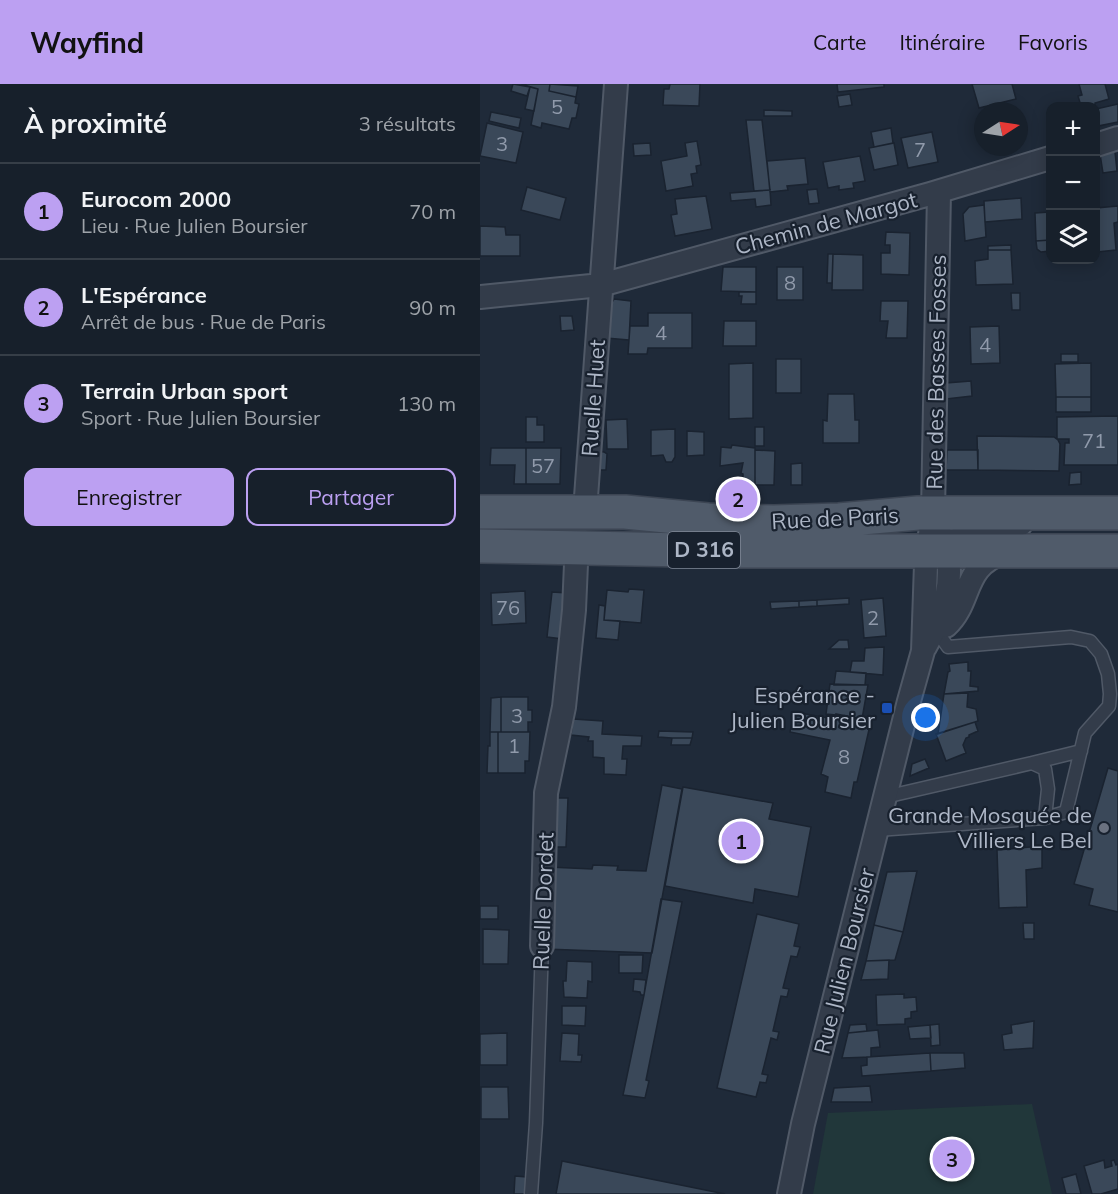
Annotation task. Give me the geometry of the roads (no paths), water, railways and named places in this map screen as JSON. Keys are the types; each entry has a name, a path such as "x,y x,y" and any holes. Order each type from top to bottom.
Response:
{"main road":[{"name":"Rue de Paris","path":"480,512 579,503 625,512 708,520 774,522 933,513 1118,513"},
{"name":"Rue de Paris","path":"483,546 936,552 1118,551"}],"street":[{"name":"Ruelle Huet","path":"579,503 602,285 616,84"},
{"path":"1100,143 1118,138"},
{"name":"Chemin de Margot","path":"480,297 602,285 939,192 1046,159"},
{"name":"Rue des Basses Fosses","path":"929,642 940,620 950,578 936,552 933,513 939,192"},
{"path":"483,546 528,532 579,503"},
{"path":"936,552 974,533 1021,524 1044,514"},
{"name":"Ruelle Dordet","path":"542,946 546,793 564,707 579,548"},
{"path":"929,642 954,619 969,583 982,565 992,557 1008,551"},
{"name":"Rue Julien Boursier","path":"789,1194 803,1124 885,797 929,642"}],"lane":[{"path":"877,830 1045,818 1066,812 1085,733 1109,706 1108,674 1101,654 1090,641 1071,637 948,647 929,642"},
{"path":"885,797 1081,751"},
{"path":"1032,763 1046,769 1048,789 1045,818"},
{"name":"Ruelle Dordet","path":"531,1194 537,1123 542,946"}],"place":[{"name":"L'Espérance","path":"738,499"},
{"name":"Espérance - Julien Boursier","path":"887,708"},
{"name":"Grande Mosquée de Villiers Le Bel","path":"1104,828"},
{"name":"Eurocom 2000","path":"741,841"},
{"name":"Terrain Urban sport","path":"952,1159"}]}
